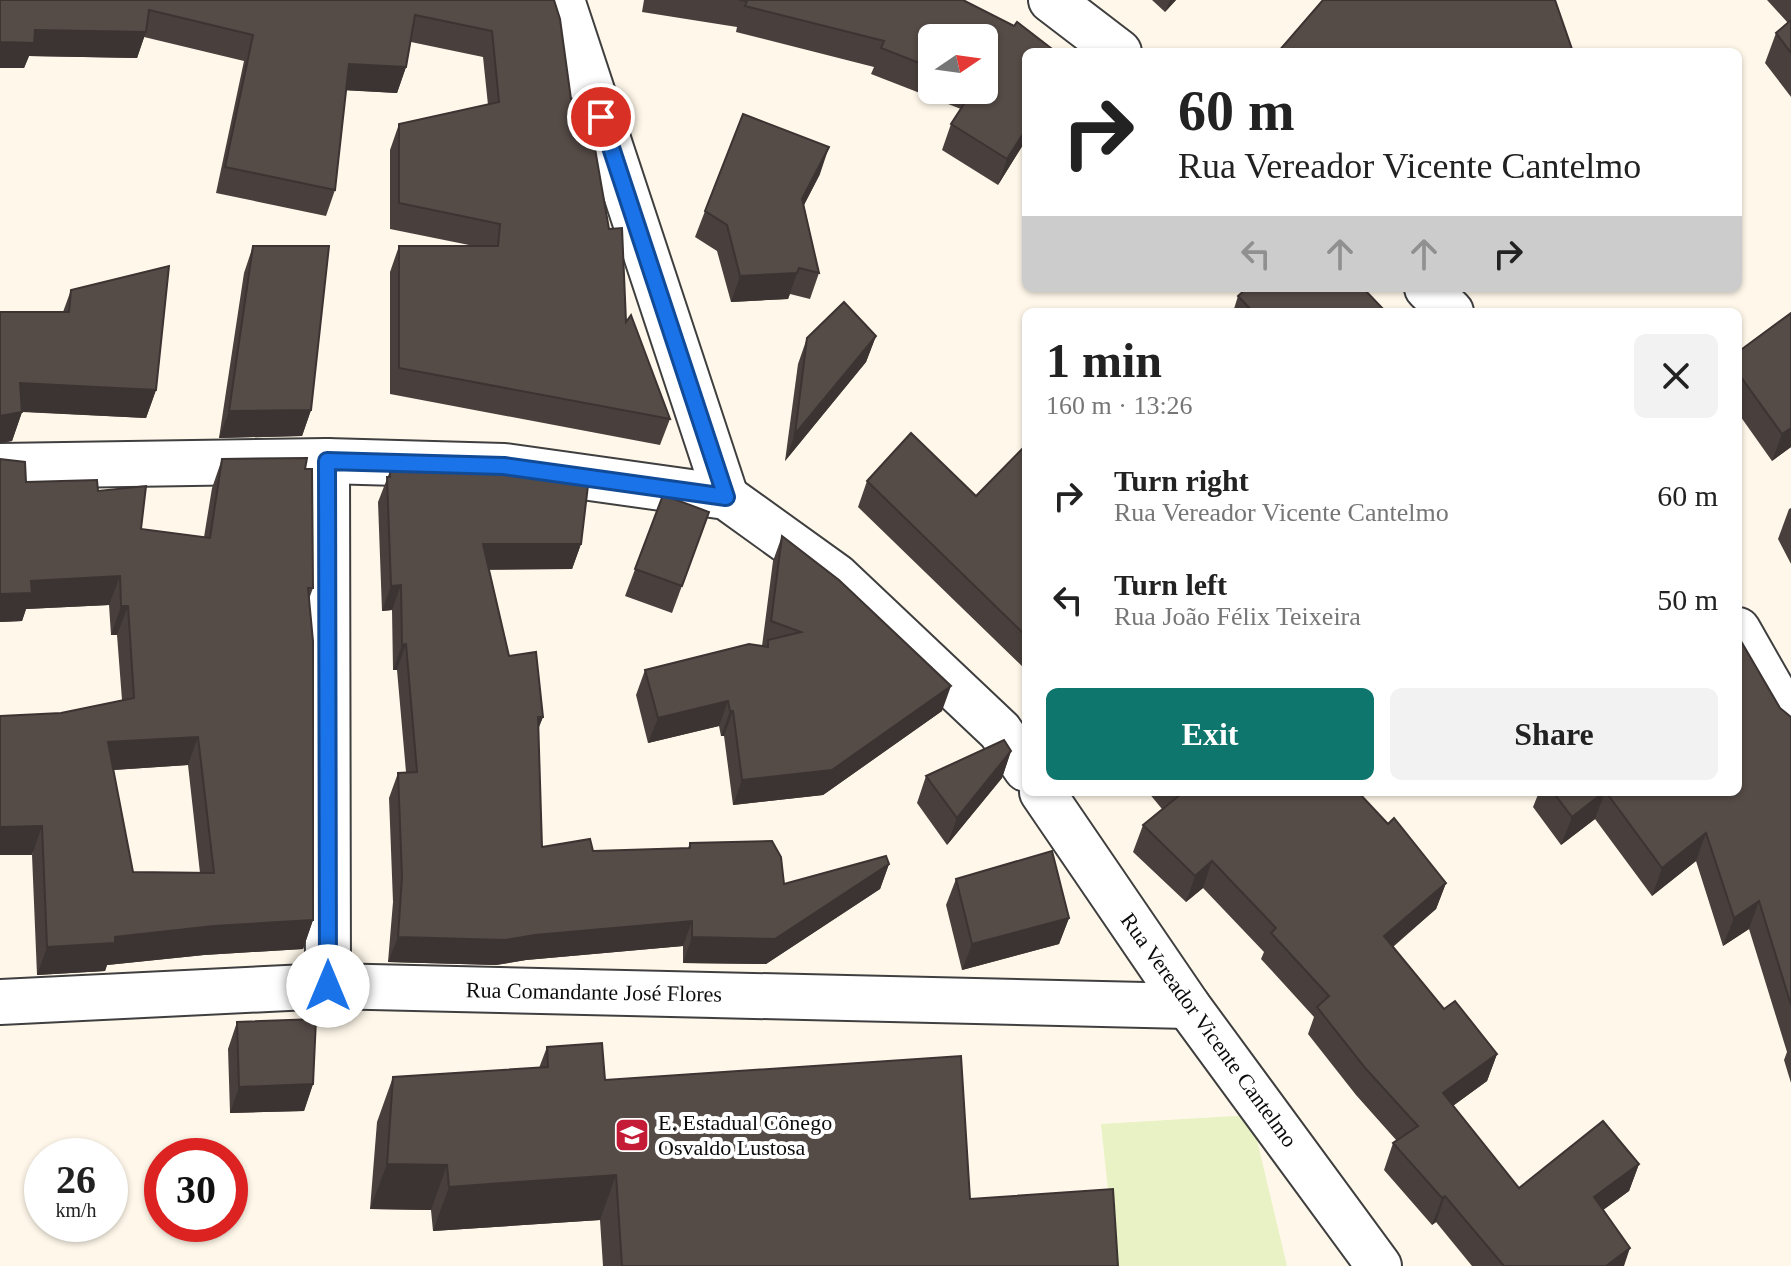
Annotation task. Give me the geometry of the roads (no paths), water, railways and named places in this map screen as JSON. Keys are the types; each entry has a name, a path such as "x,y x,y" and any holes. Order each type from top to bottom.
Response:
{"street":[{"path":"562,0 726,497"},
{"path":"1051,0 1114,48"},
{"path":"1431,292 1447,308"},
{"path":"327,461 328,986"},
{"path":"0,466 327,461 504,466 726,497 836,576 1000,731 1022,763"},
{"path":"1742,637 1791,723"},
{"name":"Rua Vereador Vicente Cantelmo","path":"1045,796 1188,1006 1379,1266"},
{"name":"Rua Comandante José Flores","path":"0,1002 328,986 1188,1006"}],"place":[{"name":"E. Estadual Cônego Osvaldo Lustosa","path":"632,1135"}]}
